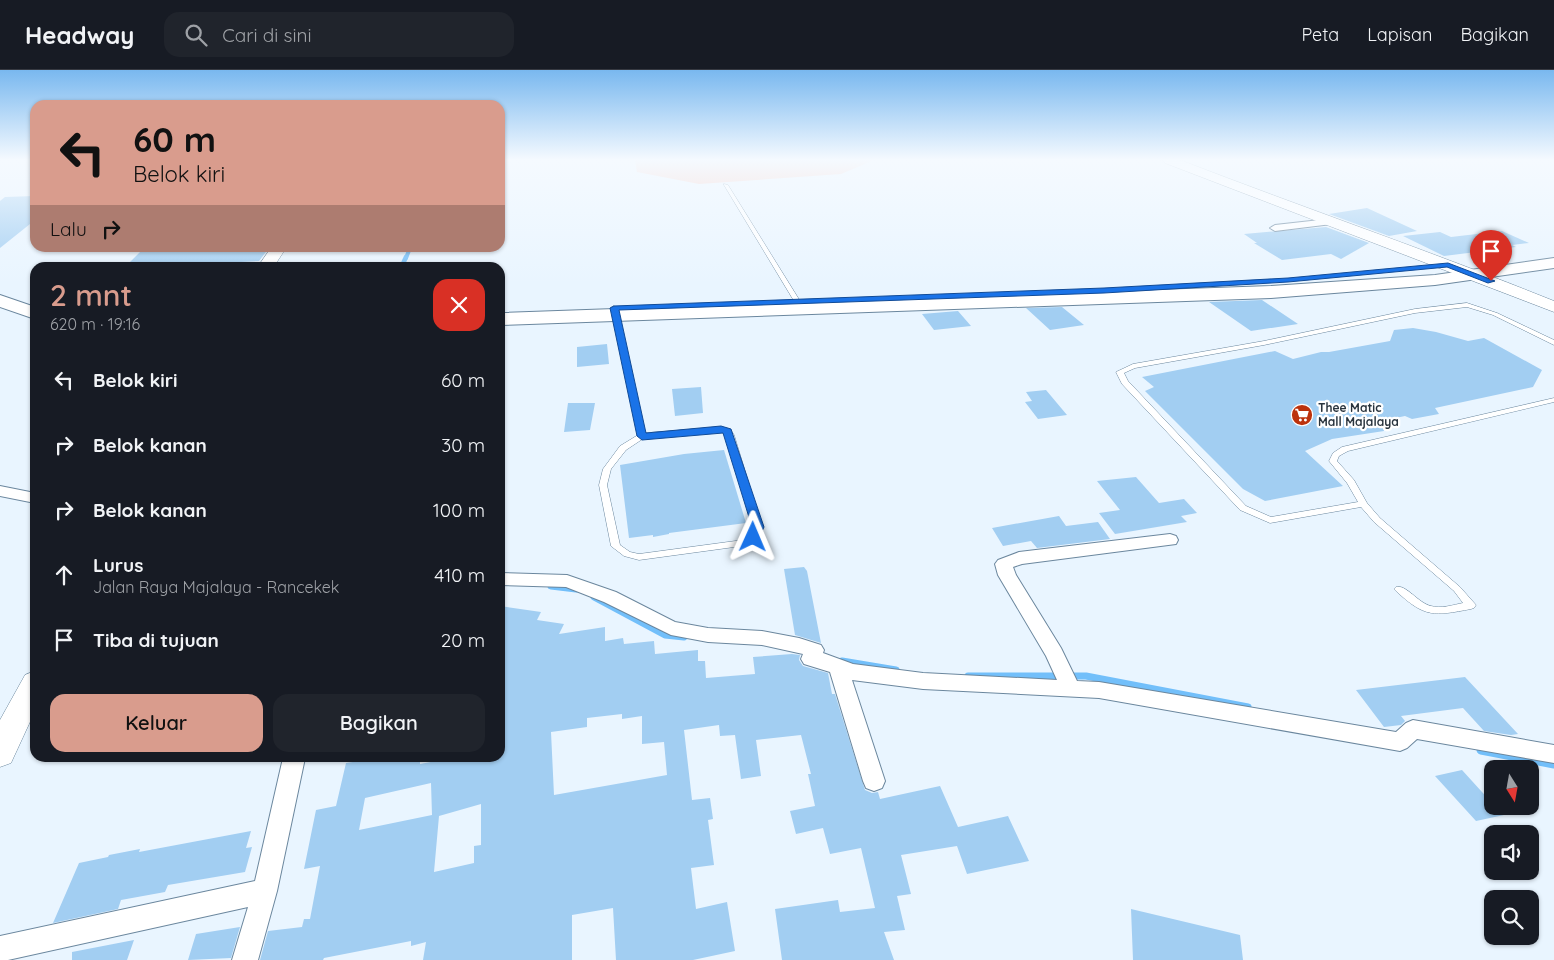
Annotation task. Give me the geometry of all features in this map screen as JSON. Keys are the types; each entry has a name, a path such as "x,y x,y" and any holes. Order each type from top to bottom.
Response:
{"main road":[{"path":"1276,202 1476,275 1554,307"},
{"path":"505,319 797,302 1133,289 1288,280 1448,265 1554,252"},
{"path":"505,312 615,311 1271,292 1359,287 1476,275 1554,263"},
{"path":"0,301 30,311"},
{"path":"0,753 6,725 30,690"}],"street":[{"path":"1275,228 1329,222"},
{"path":"0,491 30,497"},
{"path":"1069,683 1054,653 1007,575 1004,564 1019,558 1170,540"},
{"path":"505,579 566,581 610,598 671,628 708,635 762,638 799,645 814,650 811,659 823,661 852,672 922,681 1069,683 1099,690 1400,742 1413,729 1554,754"},
{"path":"838,667 874,781"},
{"path":"245,960 265,891 293,762"},
{"path":"0,949 265,891"}],"lane":[{"path":"736,202 797,302"},
{"path":"1363,504 1270,520 1243,508 1125,382 1120,372 1132,366 1264,343 1415,311 1467,305 1495,314 1554,343"},
{"path":"615,311 642,436"},
{"path":"1399,589 1418,607 1437,611 1471,605 1457,589 1378,520 1363,504 1352,482 1333,461 1336,455 1345,449 1554,400"},
{"path":"721,429 728,431 758,527 753,537 746,543 639,557 627,554 616,546 603,485 608,469 623,448 642,436 721,429"}],"building":[{"path":"0,202 30,202 30,224 0,248"},
{"path":"1367,208 1417,231 1389,236 1329,214"},
{"path":"1326,227 1369,243 1341,259 1331,254 1282,260 1254,243 1257,243 1244,234"},
{"path":"1502,231 1529,243 1512,245 1516,247 1444,256 1403,236 1440,232 1451,237"},
{"path":"140,252 266,252 259,261 130,262"},
{"path":"1262,300 1298,324 1251,331 1209,302"},
{"path":"1062,307 1084,325 1050,330 1026,308"},
{"path":"958,311 971,326 934,330 922,314"},
{"name":"Thee Matic Mall Majalaya","path":"1413,328 1468,341 1484,338 1542,370 1533,387 1435,408 1439,414 1412,419 1405,416 1381,421 1384,431 1332,439 1305,451 1343,486 1265,501 1243,489 1145,391 1154,387 1142,377 1275,351 1293,359 1321,352 1390,341 1394,330"},
{"path":"607,344 609,364 577,367 577,347"},
{"path":"701,387 703,413 675,416 672,389"},
{"path":"1046,390 1067,415 1038,419 1025,402 1032,401 1026,392"},
{"path":"568,403 595,403 590,430 564,432"},
{"path":"724,450 746,523 669,533 653,537 653,535 629,538 620,465 684,454"},
{"path":"1136,477 1159,503 1184,499 1197,513 1181,516 1187,522 1115,534 1099,513 1120,510 1097,481"},
{"path":"1059,516 1066,526 1098,522 1110,539 1037,548 1031,541 1003,546 992,528"},
{"path":"804,567 807,571 821,643 795,635 784,569"},
{"path":"505,607 541,612 537,620 564,624 559,634 605,627 605,641 623,638 624,644 654,641 655,654 698,650 698,661 705,661 706,678 755,674 753,657 800,655 799,660 803,666 828,673 832,694 835,694 865,790 872,793 878,792 880,799 940,786 958,827 1008,816 1029,861 967,874 957,846 901,855 911,894 897,896 905,930 884,932 894,960 782,960 775,909 838,900 840,912 875,908 861,848 830,854 823,828 796,834 790,811 815,806 808,774 811,774 801,735 756,740 761,776 741,779 735,735 720,736 719,725 684,730 692,800 710,798 713,819 708,820 714,865 691,868 696,909 727,902 735,951 693,960 616,960 613,908 572,915 572,960 423,960 426,942 411,946 411,941 324,958 323,960 260,960 268,931 302,927 304,919 310,919 320,866 304,869 316,810 336,806 346,763 420,762 420,764 431,762 505,762","holes":["622,714 622,719 642,716 642,744 664,742 667,775 554,795 551,732 587,727 587,718","431,783 432,815 359,830 365,798","481,804 481,845 474,846 474,863 434,872 439,816"]},
{"path":"1465,677 1518,734 1511,735 1484,731 1463,708 1401,716 1405,721 1401,725 1384,727 1356,690"},
{"path":"1462,770 1484,794 1484,815 1504,815 1476,821 1435,776"},
{"path":"251,831 246,848 252,847 245,872 168,885 165,892 121,900 118,909 53,923 79,863 140,849 139,852"},
{"path":"1131,909 1240,935 1243,960 1133,960"},
{"path":"240,927 231,958 188,960 196,934"},
{"path":"134,940 127,960 72,960 72,952"}],"waterway":[{"path":"406,258 408,252"},
{"path":"404,262 406,257"},
{"path":"551,586 576,589"},
{"path":"594,597 665,635 684,637"},
{"path":"842,661 896,670"},
{"path":"968,676 1086,676 1248,707"},
{"path":"1481,750 1554,764"}],"place":[{"name":"Thee Matic Mall Majalaya","path":"1302,415"}],"route":[{"path":"753,537 758,527 728,431 721,429 642,436 614,308 1104,290 1288,280 1448,265 1491,281"}]}
